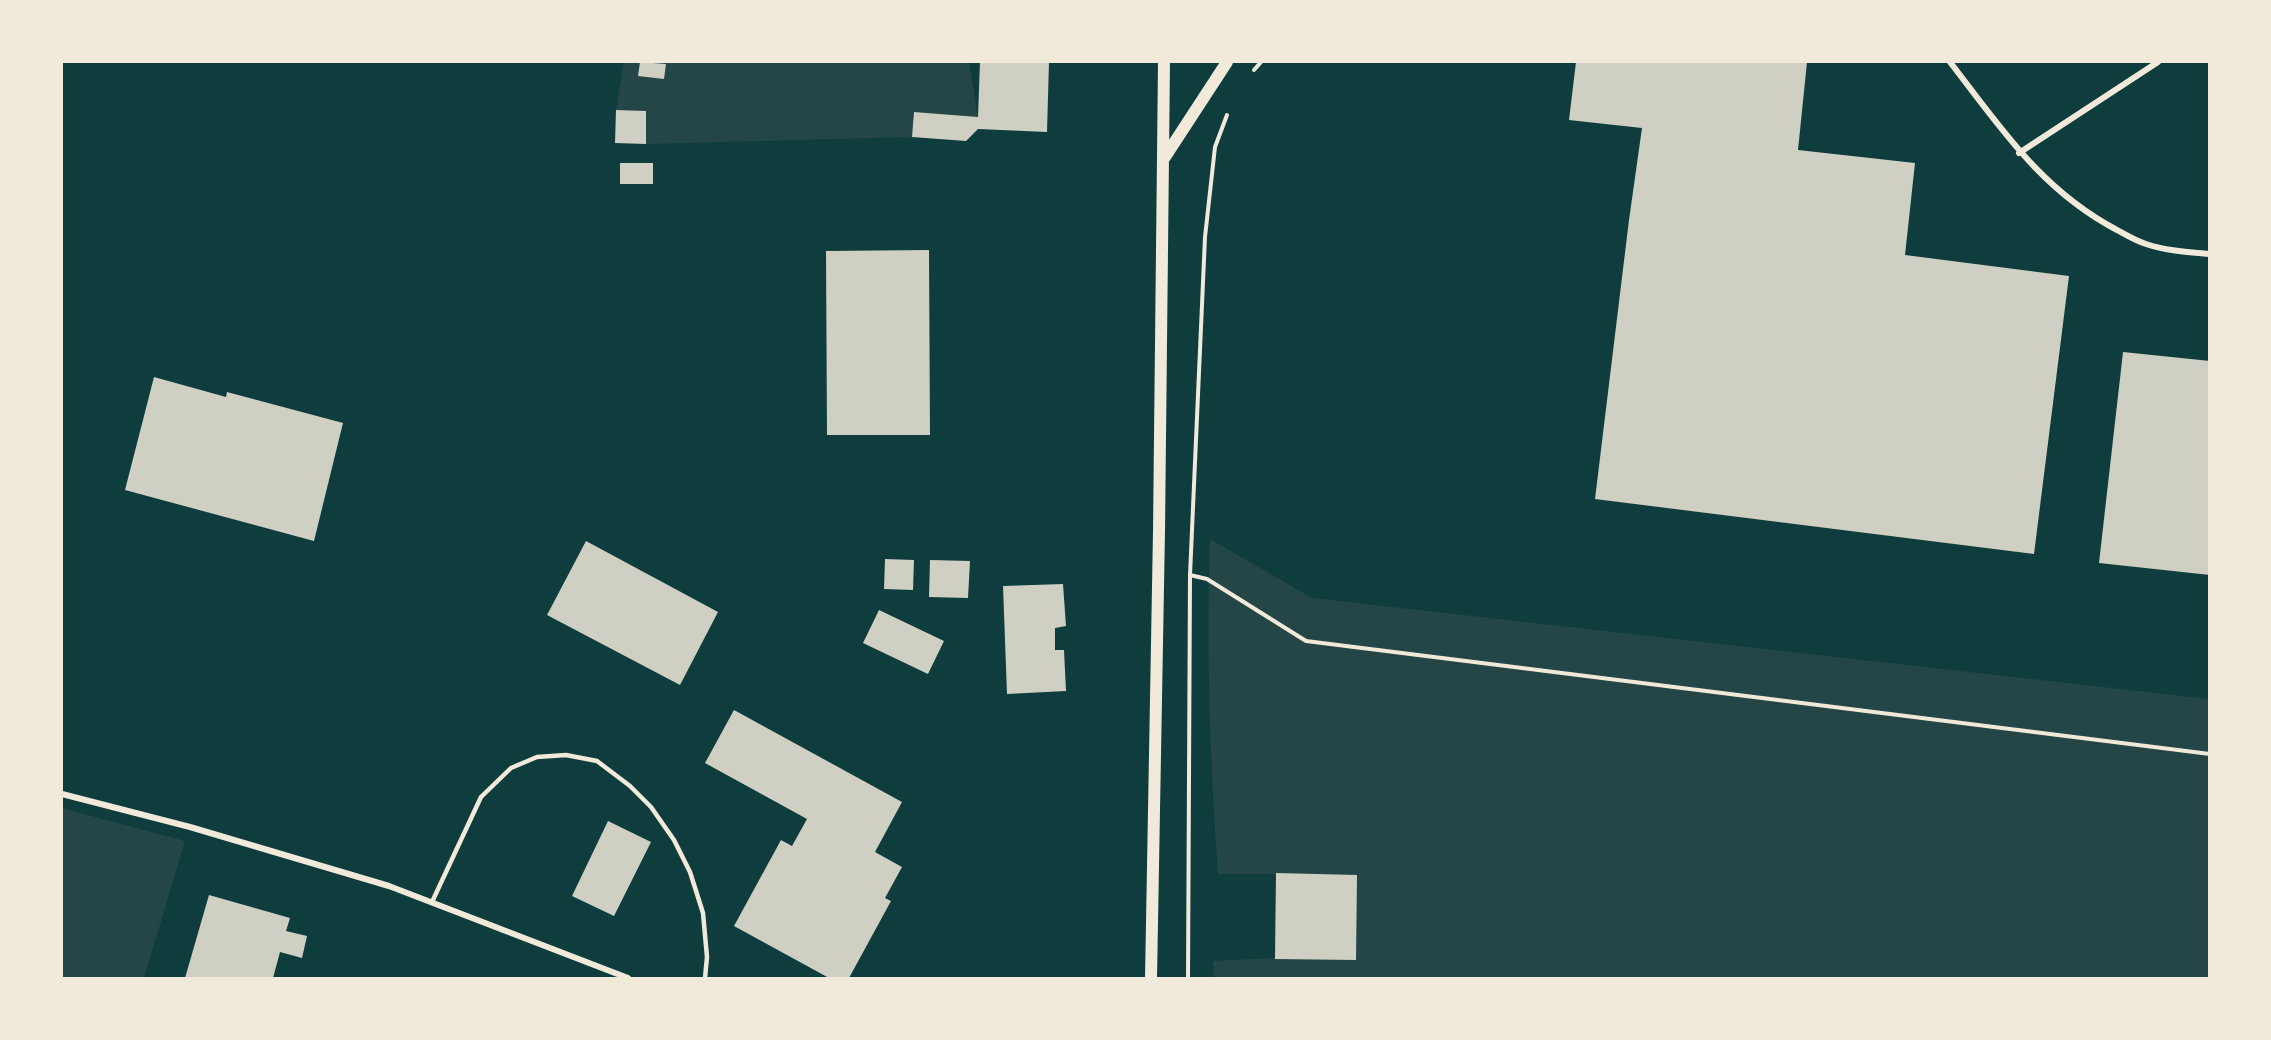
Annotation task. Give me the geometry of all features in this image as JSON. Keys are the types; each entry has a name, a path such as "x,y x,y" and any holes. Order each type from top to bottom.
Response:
{"main road":[{"path":"1151,978 1164,62"},
{"path":"1164,158 1227,62"}],"street":[{"path":"1950,62 2019,153 2071,201 2107,225 2144,244 2167,250 2210,254"},
{"path":"2019,153 2158,62"},
{"path":"62,794 190,827 389,886 628,978"}],"lane":[{"path":"432,902 481,797 510,768 537,757 566,755 597,761 630,786 651,807 674,840 690,872 703,912 707,957 705,978"}],"path":[{"path":"1249,77 1261,62"},
{"path":"1188,978 1190,575 1205,237 1215,147 1228,112"},
{"path":"1190,575 1207,579 1306,641 2210,754"}],"shaded area":[{"path":"624,62 969,62 978,117 914,112 912,137 646,144 646,111 616,110"},
{"path":"1210,539 1312,598 2209,699 2209,978 1214,978 1213,961 1275,958 1276,874 1218,874 1208,623"},
{"path":"62,808 185,841 144,978 62,978"}],"building":[{"path":"640,62 666,64 664,79 638,76"},
{"path":"980,62 1049,62 1047,132 978,129 966,141 912,137 914,112 978,117"},
{"path":"1576,62 1807,62 1798,150 1915,163 1905,255 2069,276 2034,554 1595,499 1642,128 1569,120"},
{"path":"616,110 646,111 646,144 615,143"},
{"path":"620,163 653,163 653,184 620,184"},
{"path":"929,250 930,435 827,435 826,251"},
{"path":"2123,352 2210,361 2210,575 2099,563"},
{"path":"154,377 226,397 227,392 343,423 314,541 125,490"},
{"path":"586,541 718,612 680,685 547,615"},
{"path":"885,559 914,560 913,590 884,589"},
{"path":"930,560 970,561 968,598 929,597"},
{"path":"1063,584 1066,626 1055,628 1055,650 1064,650 1066,691 1007,694 1003,586"},
{"path":"879,610 944,641 928,674 863,643"},
{"path":"734,710 902,802 875,852 902,867 885,898 891,901 849,978 829,978 734,926 781,840 792,846 807,819 705,763"},
{"path":"608,821 651,842 614,916 572,896"},
{"path":"1276,873 1357,875 1356,960 1275,959"},
{"path":"209,895 290,918 286,931 307,936 302,958 280,952 273,978 185,978"}]}
